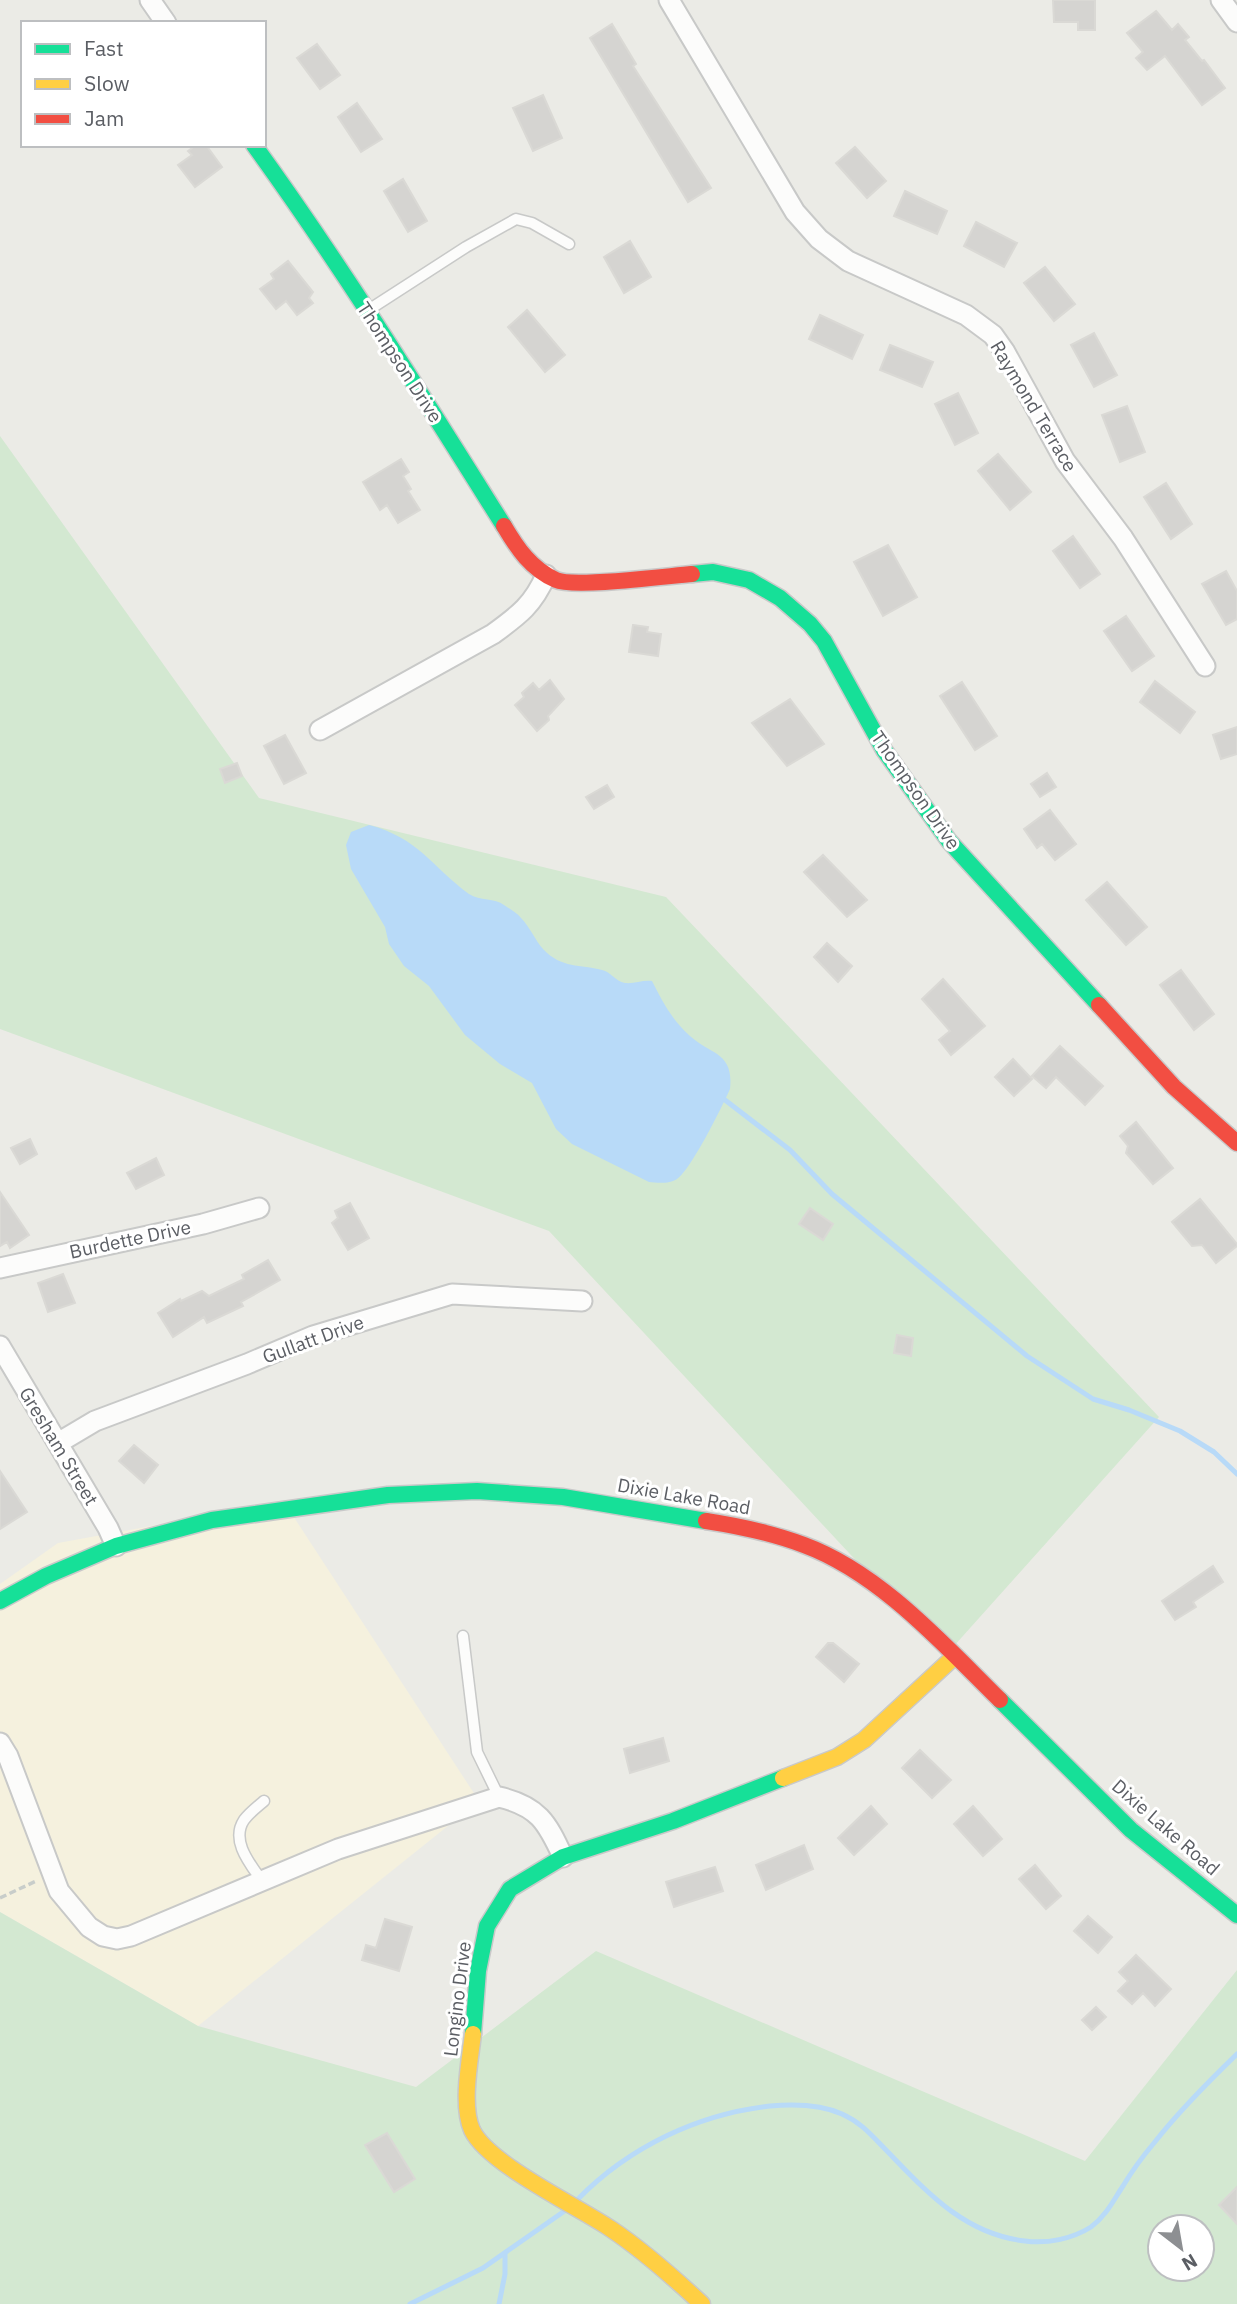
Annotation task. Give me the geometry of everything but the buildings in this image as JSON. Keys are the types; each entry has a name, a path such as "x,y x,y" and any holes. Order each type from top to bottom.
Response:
{"street":[{"path":"150,0 165,21"},
{"name":"Raymond Terrace","path":"669,0 795,212 819,239 848,261 966,315 993,335 1065,461 1123,538 1205,666"},
{"path":"1221,0 1237,22"},
{"name":"Thompson Drive","path":"255,147 311,224 368,311 523,557 557,581 578,583 713,572 749,580 780,598 810,624 824,641 884,750 948,841 1174,1087 1237,1143"},
{"path":"320,730 493,634 515,618 536,597 546,575"},
{"name":"Burdette Drive","path":"0,1268 203,1224 259,1208"},
{"name":"Gullatt Drive","path":"58,1443 96,1421 313,1336 452,1294 582,1301"},
{"name":"Gresham Street","path":"0,1346 108,1528 116,1546"},
{"name":"Dixie Lake Road","path":"0,1601 46,1576 116,1546 212,1520 388,1495 477,1491 563,1497 743,1527 805,1545 842,1563 882,1589 955,1656 1132,1830 1237,1916"},
{"name":"Longino Drive","path":"702,2304 659,2265 611,2229 494,2157 473,2132 469,2120 468,2087 478,1971 487,1926 510,1889 563,1857 673,1821 838,1758 864,1740 955,1656"},
{"path":"0,1743 8,1756 59,1891 89,1927 103,1936 117,1939 131,1936 338,1849 499,1797 535,1811 550,1826 563,1857"}],"lane":[{"path":"368,311 466,247 516,219 532,223 569,244"},
{"path":"463,1636 477,1752 499,1797"},
{"path":"261,1881 242,1852 240,1835 242,1822 264,1801"}],"path":[{"path":"0,1898 52,1873"}],"shaded area":[{"path":"284,1502 479,1801 198,2026 0,1912 0,1584 58,1543"}],"green space":[{"path":"0,436 259,798 666,897 1159,1417 945,1656 549,1231 0,1029"},
{"path":"0,1912 198,2026 416,2087 596,1951 1085,2161 1237,1970 1237,2304 0,2304"}],"water":[{"path":"369,825 401,837 413,845 469,894 500,903 513,911 543,949 557,960 605,971 625,983 652,981 668,1010 684,1030 725,1061 730,1077 730,1089 698,1151 677,1179 660,1183 649,1182 572,1144 556,1129 532,1083 500,1064 465,1035 429,986 404,966 389,944 385,927 351,869 346,845 351,832"}],"waterway":[{"path":"725,1100 790,1150 832,1194 1027,1356 1093,1399 1129,1410 1180,1431 1214,1452 1237,1474"},
{"path":"578,2199 619,2164 642,2149 691,2125 743,2110 770,2106 806,2106 825,2108 855,2121 932,2196 983,2230 1025,2241 1059,2240 1084,2231 1101,2218 1164,2131 1237,2054"},
{"path":"410,2304 483,2268 566,2210"},
{"path":"499,2304 505,2274 505,2253"}],"traffic: fast":[{"path":"255,147 351,286 504,526"},
{"path":"692,574 713,572 749,580 780,598 810,624 824,641 884,750 949,841 1099,1005"},
{"path":"0,1601 46,1576 116,1546 212,1520 388,1495 477,1491 563,1497 706,1521"},
{"path":"1000,1700 1131,1830 1237,1915"},
{"path":"473,2034 478,1971 487,1926 510,1889 563,1857 673,1821 783,1778"}],"traffic: slow":[{"path":"783,1778 837,1757 864,1740 955,1656"},
{"path":"473,2034 467,2082 467,2108 472,2130 481,2143 535,2184 623,2237 702,2304"}],"traffic: jam":[{"path":"504,526 532,564 556,580 581,583 692,574"},
{"path":"1099,1005 1174,1087 1237,1143"},
{"path":"706,1521 755,1530 804,1545 859,1573 909,1612 1000,1700"}]}
